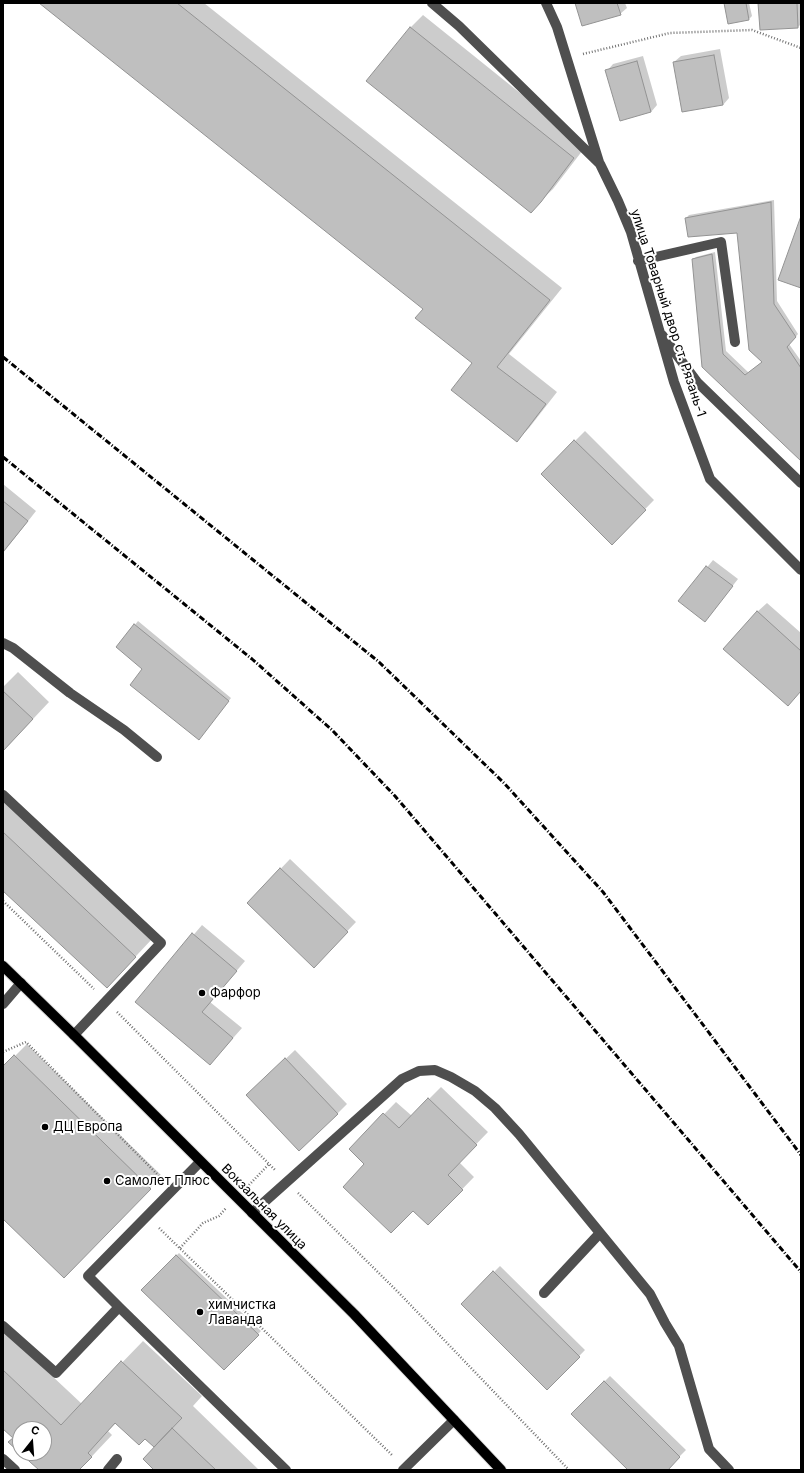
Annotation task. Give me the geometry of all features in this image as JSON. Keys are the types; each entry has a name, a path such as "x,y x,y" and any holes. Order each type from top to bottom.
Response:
{"main road":[{"name":"Вокзальная улица","path":"3,966 354,1314 502,1470"}],"lane":[{"name":"улица Товарный двор ст. Рязань-1","path":"432,3 459,26 600,164 618,201 630,232 674,382 710,479 801,570"},
{"path":"546,3 557,27 600,164"},
{"path":"638,261 721,242 735,342"},
{"path":"658,328 697,382 801,483"},
{"path":"3,643 13,648 70,693 124,730 157,757"},
{"path":"3,795 161,943 74,1035"},
{"path":"3,1004 21,983"},
{"path":"252,1213 402,1079 418,1071 435,1070 451,1077 475,1091 495,1108 519,1134 650,1294 664,1323 679,1346 709,1449 729,1470"},
{"path":"200,1162 88,1276 286,1470"},
{"path":"544,1293 600,1233"},
{"path":"3,1326 56,1373 119,1307"},
{"path":"404,1469 454,1420"},
{"path":"3,1459 15,1470"},
{"path":"108,1470 117,1459"}],"path":[{"path":"578,55 670,33 752,30 801,48"},
{"path":"3,1052 26,1042 160,1177 158,1183"},
{"path":"147,1216 404,1469"}],"building":[{"path":"39,3 177,3 550,300 497,367 546,404 517,442 451,390 472,363 415,318 423,309"},
{"path":"575,3 617,3 621,15 582,26"},
{"path":"724,3 746,3 749,20 728,24"},
{"path":"758,3 797,3 798,28 760,30"},
{"path":"410,27 574,158 531,213 366,81"},
{"path":"714,55 723,105 682,112 673,62"},
{"path":"637,61 651,112 620,121 605,70"},
{"path":"771,202 774,304 796,337 787,347 801,368 801,461 702,367 692,259 712,254 723,354 745,375 762,362 749,350 737,233 688,237 685,218"},
{"path":"801,216 801,288 778,280"},
{"path":"574,440 646,510 612,545 541,474"},
{"path":"3,501 28,521 3,552"},
{"path":"706,566 733,586 705,622 678,601"},
{"path":"757,611 801,651 801,691 788,706 723,649"},
{"path":"134,624 229,701 199,740 130,685 142,669 116,647"},
{"path":"3,691 33,719 3,751"},
{"path":"3,832 136,957 107,988 3,891"},
{"path":"280,868 348,932 314,968 247,903"},
{"path":"192,933 237,971 202,1012 233,1038 210,1065 135,1002"},
{"name":"ДЦ Европа","path":"14,1055 151,1189 64,1278 3,1219 3,1066"},
{"path":"285,1058 338,1114 299,1151 246,1095"},
{"path":"428,1098 477,1145 448,1175 463,1190 428,1225 413,1211 391,1233 343,1187 364,1164 349,1149 383,1113 399,1128"},
{"name":"химчистка Лаванда","path":"176,1255 259,1335 224,1370 141,1290"},
{"path":"493,1271 580,1357 547,1390 461,1304"},
{"path":"121,1361 182,1418 154,1447 145,1439 139,1445 115,1423 88,1453 92,1457 79,1470 39,1470 29,1461 52,1461 52,1421 12,1421 12,1437 3,1429 3,1370 61,1425"},
{"path":"604,1381 680,1457 668,1470 628,1470 571,1414"},
{"path":"172,1428 216,1470 154,1470 143,1459"},
{"path":"12,1439 12,1446 8,1442"}],"railway":[{"path":"3,357 379,662 504,783 603,892 801,1155"},
{"path":"3,457 252,659 332,730 395,796 801,1272"}],"place":[{"name":"Фарфор","path":"202,993"},
{"name":"ДЦ Европа","path":"45,1127"},
{"name":"Самолет Плюс","path":"107,1181"},
{"name":"химчистка Лаванда","path":"200,1312"}]}
